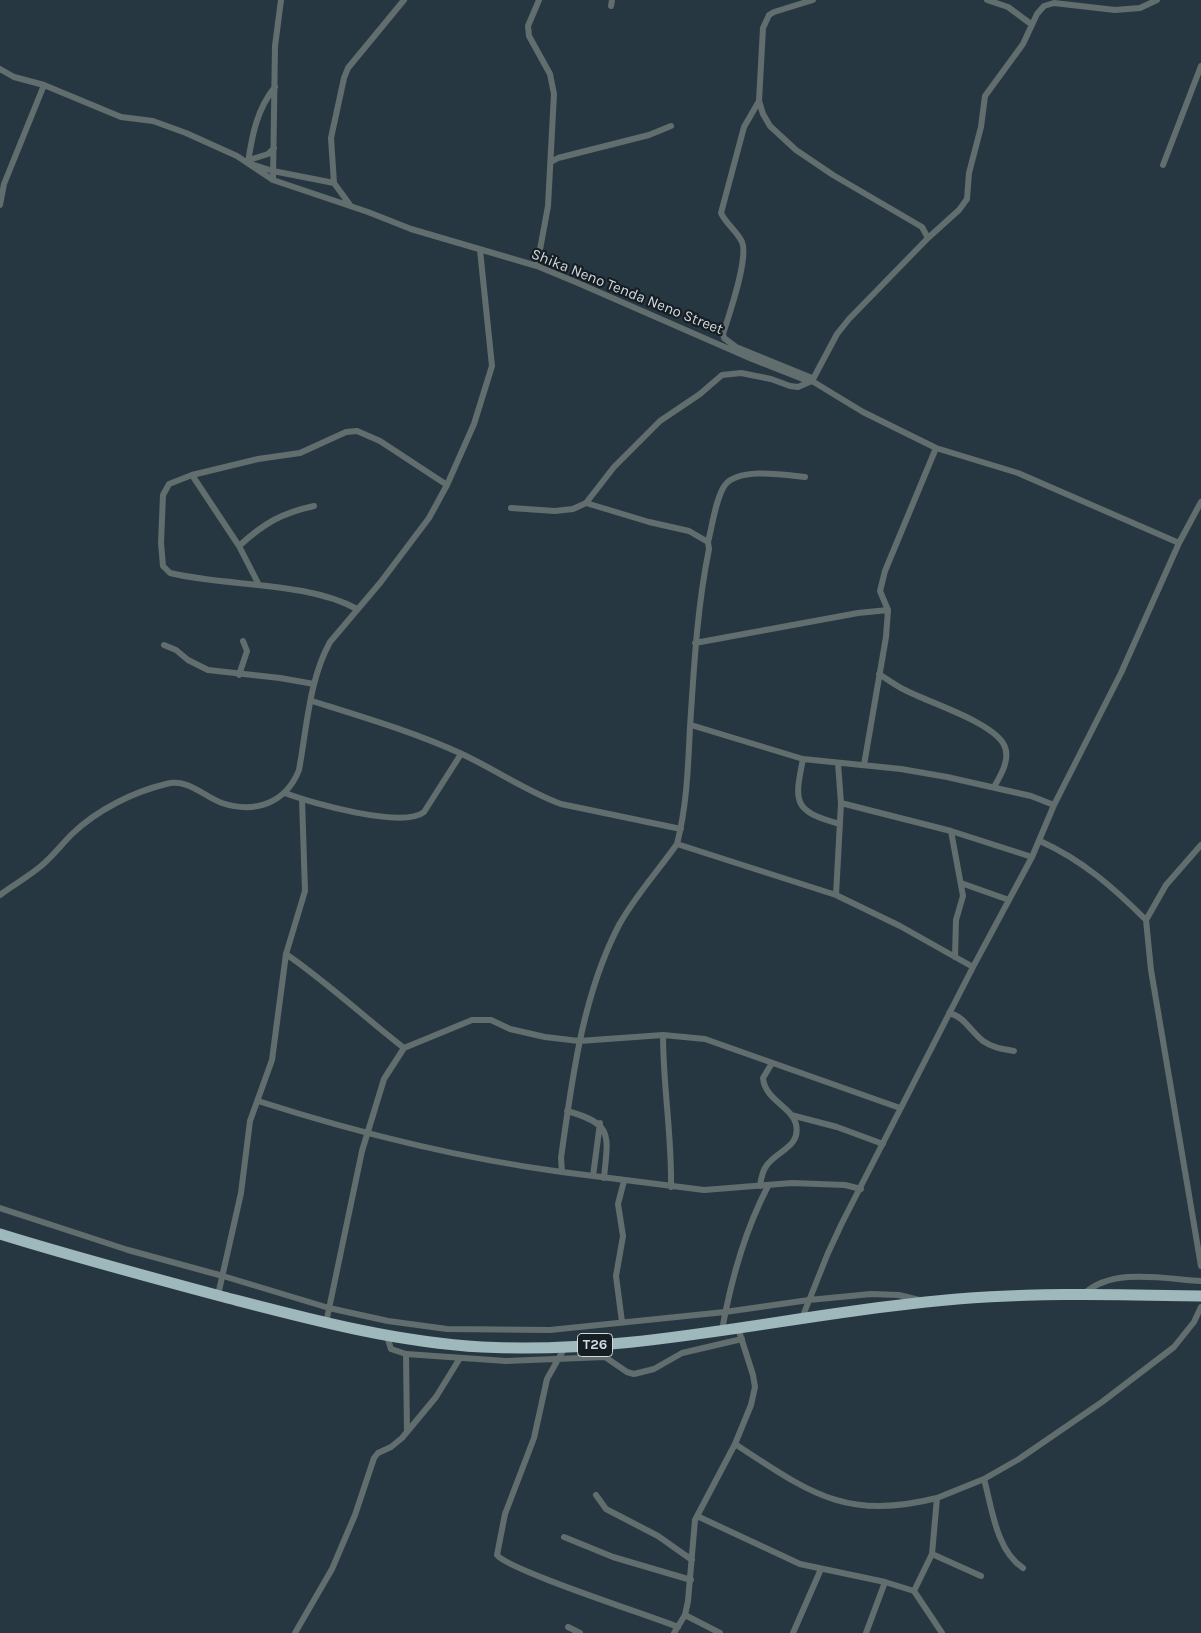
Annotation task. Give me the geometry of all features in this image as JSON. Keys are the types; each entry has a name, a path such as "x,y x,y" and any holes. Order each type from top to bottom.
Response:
{"highway":[{"name":"T26","path":"0,1234 66,1255 326,1323 387,1336 484,1347 588,1346 722,1330 740,1334 802,1318 926,1302 1006,1296 1201,1296"}],"street":[{"path":"273,180 275,46 281,0"},
{"path":"350,205 334,183 331,138 344,78 348,68 404,0"},
{"path":"537,266 548,206 551,162 552,82 529,36 528,26 540,0"},
{"path":"813,0 769,15 763,28 759,101 763,114 770,126 796,150 833,176 922,227 928,238"},
{"path":"987,0 1008,7 1031,24"},
{"path":"511,508 555,511 573,509 586,503 614,467 660,422 700,394 722,374 741,373 798,387 813,380 837,334 849,319 928,238 960,210 967,199 969,173 981,128 985,96 1023,44 1031,24 1044,6 1054,3 1087,3 1115,10 1140,8 1157,0"},
{"path":"1163,165 1201,66"},
{"name":"Shika Neno Tenda Neno Street","path":"0,69 22,80 44,85 121,117 148,120 178,130 247,161 273,180 350,205 411,229 537,266 619,299 752,359 803,380 813,380 868,415 936,448 1018,473 1179,543"},
{"path":"0,205 4,184 44,85"},
{"path":"247,161 256,122 266,98 275,87"},
{"path":"759,101 744,126 721,206 724,220 738,236 744,248 741,273 723,334 724,338 736,347 813,380"},
{"path":"551,162 558,158 649,135 671,126"},
{"path":"247,161 268,154 274,148"},
{"path":"247,161 273,171 334,183"},
{"path":"0,895 37,869 74,832 106,808 159,786 167,783 187,785 220,802 245,807 266,805 285,793 294,783 299,770 314,684 330,642 424,525 447,485 480,407 492,366 480,250"},
{"path":"357,609 339,600 259,585 170,573 163,566 161,543 163,495 169,484 192,475 258,459 300,453 346,432 357,431 380,441 447,485"},
{"path":"864,766 888,610 880,591 885,571 936,448"},
{"path":"562,1172 561,1158 579,1041 601,970 619,926 677,844 681,828 686,800 695,643 708,542 722,493 731,480 744,476 768,473 805,478"},
{"path":"192,475 239,546 259,585"},
{"path":"802,1318 828,1253 900,1108 1040,841 1054,805 1120,673 1179,543 1201,502"},
{"path":"586,503 650,522 689,531 708,542"},
{"path":"239,546 274,518 288,512 314,506"},
{"path":"695,643 858,612 888,610"},
{"path":"239,675 247,651 243,641"},
{"path":"164,645 176,650 188,660 208,670 314,684"},
{"path":"879,674 904,690 969,719 994,733 1004,744 1005,750 1005,764 994,787"},
{"path":"312,701 414,734 461,754 542,797 561,804 681,828"},
{"path":"690,725 803,759 928,774 1031,796 1054,805"},
{"path":"285,793 302,800 382,817 400,819 418,817 424,812 461,754"},
{"path":"803,759 797,788 798,802 805,810 840,824"},
{"path":"836,895 841,803 838,763"},
{"path":"218,1295 241,1193 250,1121 272,1060 286,954 304,891 302,800"},
{"path":"841,803 951,831 1032,857"},
{"path":"951,831 963,896 956,920 955,957"},
{"path":"1040,841 1090,868 1116,890 1146,920"},
{"path":"677,844 836,895 900,926 973,967"},
{"path":"1201,845 1166,885 1146,920 1151,970 1201,1266"},
{"path":"960,883 1009,900"},
{"path":"286,954 332,987 372,1024 404,1048"},
{"path":"949,1014 957,1016 983,1041 992,1046 1014,1051"},
{"path":"326,1323 366,1134 384,1079 404,1048 472,1020 483,1018 545,1037 579,1041 663,1035 714,1041 900,1108"},
{"path":"663,1035 663,1070 670,1146 670,1187"},
{"path":"760,1186 768,1163 791,1146 794,1141 796,1125 791,1115 776,1102 764,1085 763,1078 772,1063"},
{"path":"258,1101 366,1134 461,1156 562,1172 704,1190 816,1183 861,1189"},
{"path":"567,1112 600,1123 605,1132 607,1143 604,1178"},
{"path":"791,1115 820,1122 883,1144"},
{"path":"593,1176 600,1123"},
{"path":"622,1322 616,1276 624,1236 618,1204 624,1181"},
{"path":"722,1330 742,1242 751,1217 768,1186"},
{"path":"0,1208 128,1250 329,1308 388,1321 447,1329 550,1330 725,1312 809,1300 871,1294 899,1295 926,1302"},
{"path":"1083,1295 1099,1282 1112,1279 1201,1281"},
{"path":"735,1444 795,1482 828,1499 856,1505 901,1506 937,1498 984,1479 1063,1430 1140,1375 1174,1347 1194,1322 1201,1306"},
{"path":"565,1346 547,1379 534,1438 505,1514 498,1555 503,1561 676,1630 685,1615 691,1580 692,1536 697,1516 735,1444 751,1405 755,1387 754,1375 740,1334 682,1353 644,1373 634,1374 627,1372 588,1346"},
{"path":"387,1336 391,1349 406,1354 506,1360 605,1357"},
{"path":"406,1354 407,1432"},
{"path":"295,1633 332,1569 374,1458 378,1453 397,1443 407,1432 436,1397 460,1358"},
{"path":"984,1479 1000,1534 1010,1555 1024,1568"},
{"path":"596,1495 606,1509 658,1536 692,1560"},
{"path":"914,1591 932,1554 937,1498"},
{"path":"697,1516 800,1564 885,1582 914,1591 942,1633"},
{"path":"564,1537 613,1557 691,1580"},
{"path":"932,1554 981,1576"},
{"path":"793,1633 822,1569"},
{"path":"866,1633 885,1582"},
{"path":"685,1615 720,1633"},
{"path":"568,1627 580,1633"}]}
